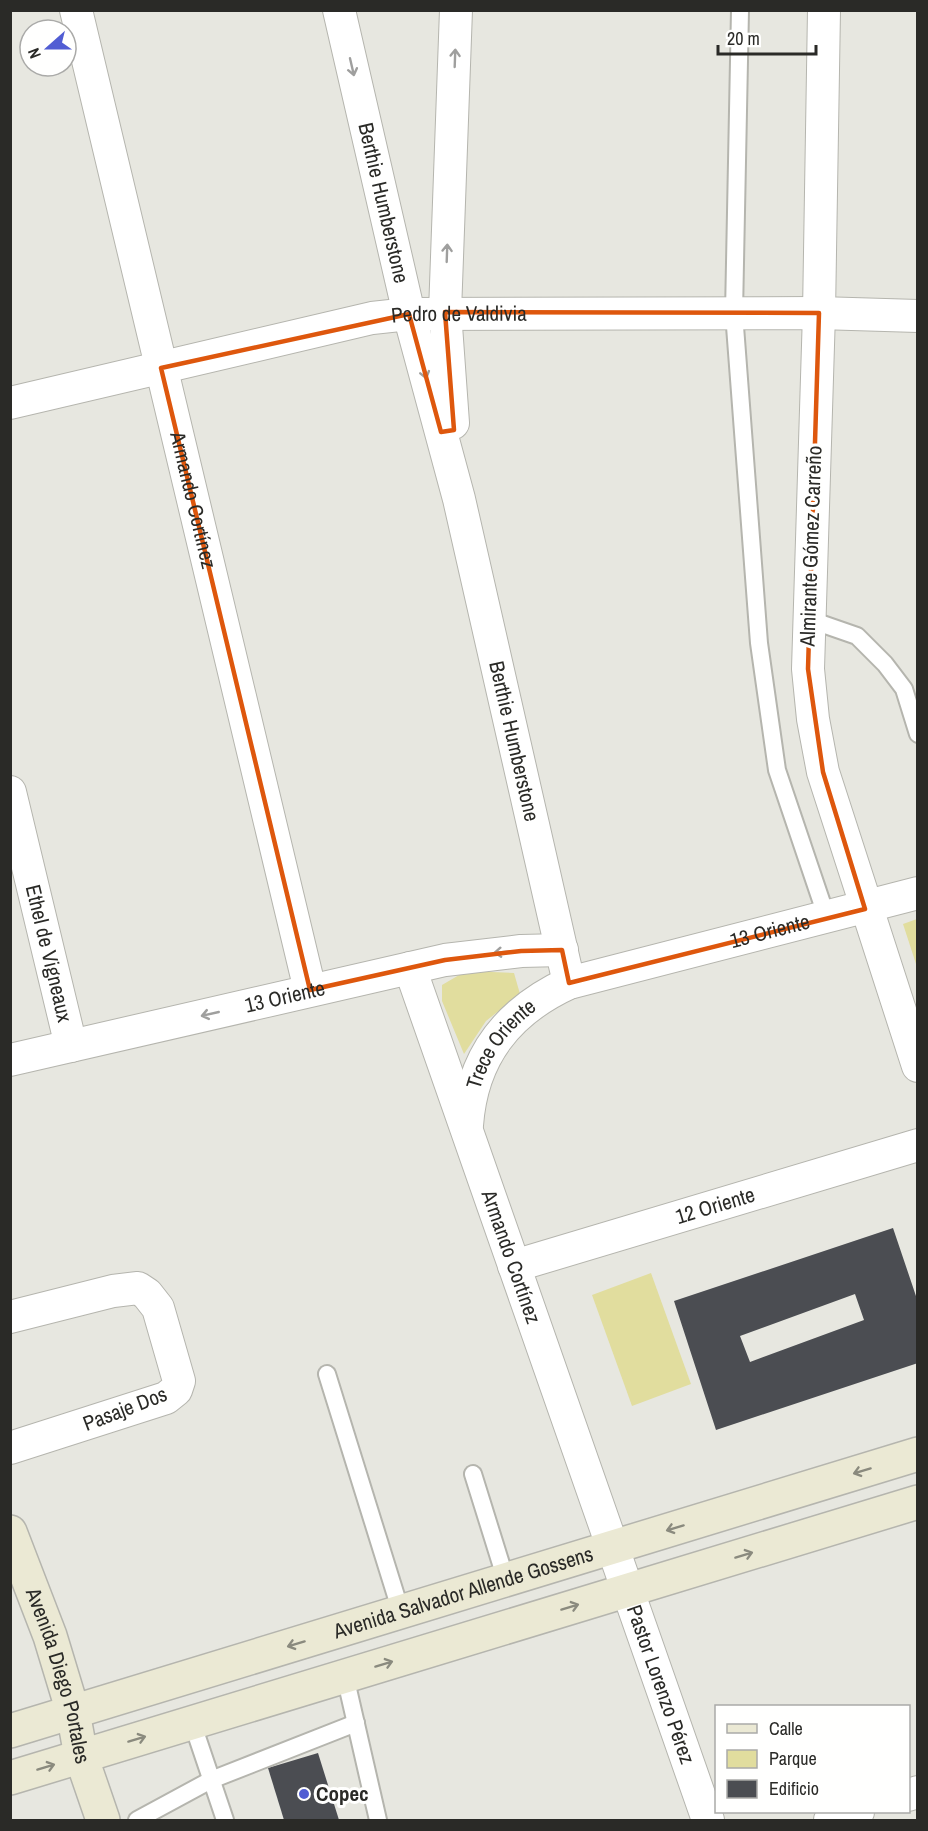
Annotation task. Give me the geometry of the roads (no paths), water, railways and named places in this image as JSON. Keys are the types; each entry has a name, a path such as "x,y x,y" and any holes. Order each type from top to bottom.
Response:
{"main road":[{"name":"Avenida Salvador Allende Gossens","path":"10,1731 918,1454"},
{"path":"10,1778 918,1502"},
{"name":"Avenida Diego Portales","path":"12,1539 50,1636 73,1712 81,1756 103,1821"}],"street":[{"name":"Armando Cortínez","path":"76,10 310,990"},
{"name":"Berthie Humberstone","path":"339,10 409,314 459,499 570,983"},
{"name":"Berthie Humberstone","path":"456,10 445,312 459,499"},
{"name":"Almirante Gómez Carreño","path":"824,10 819,313 808,619 812,709 823,772 865,909 918,1066"},
{"name":"Pedro de Valdivia","path":"10,404 372,318 409,314 445,312 819,313 918,316"},
{"name":"Ethel de Vigneaux","path":"10,792 71,1046"},
{"name":"13 Oriente","path":"570,983 865,909 918,893"},
{"name":"13 Oriente","path":"10,1060 410,968 481,954 562,950"},
{"name":"Armando Cortínez","path":"410,968 613,1547"},
{"name":"Trece Oriente","path":"466,1130 468,1106 474,1082 496,1038 529,1005 570,983"},
{"name":"12 Oriente","path":"514,1266 918,1145"},
{"name":"Pasaje Dos","path":"10,1317 113,1291 138,1288 154,1300 158,1308 179,1381 176,1390 166,1398 10,1448"},
{"name":"Pastor Lorenzo Pérez","path":"613,1547 708,1821"},
{"path":"830,1821 855,1813"}],"lane":[{"path":"740,10 734,313 759,643 777,770 827,918"},
{"path":"808,619 857,636 885,664 904,689 918,734"},
{"path":"327,1374 401,1612"},
{"path":"473,1474 506,1580"},
{"path":"345,1676 378,1821"},
{"path":"192,1722 225,1821"},
{"path":"137,1821 211,1780 356,1723"}],"place":[{"name":"Copec","path":"304,1794"}]}
